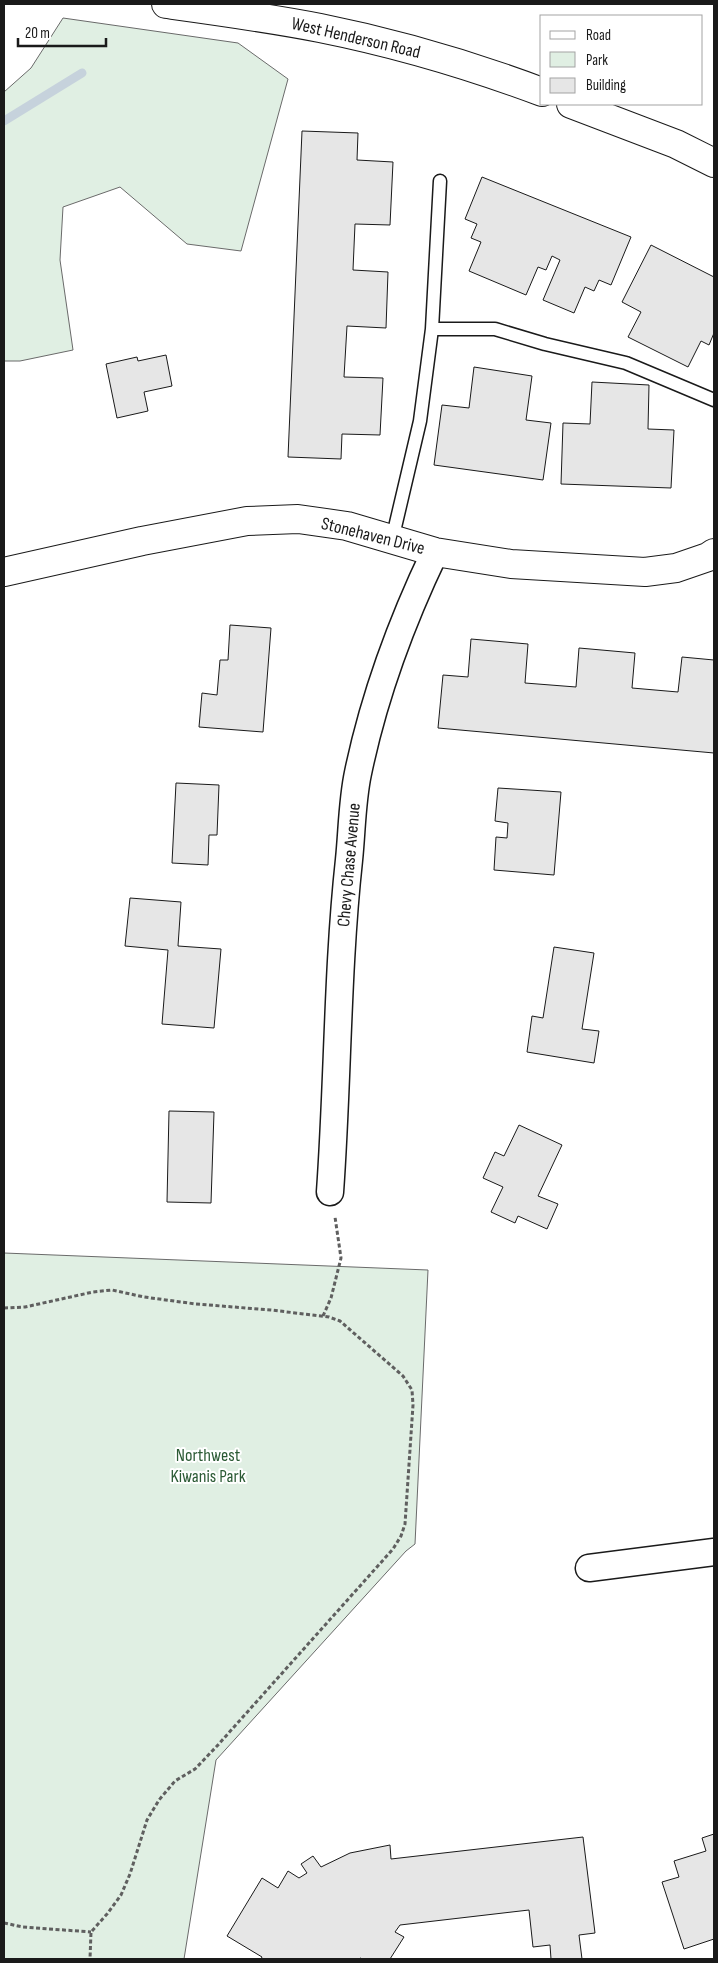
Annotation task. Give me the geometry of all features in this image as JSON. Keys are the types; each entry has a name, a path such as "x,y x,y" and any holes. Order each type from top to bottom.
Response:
{"street":[{"name":"West Henderson Road","path":"166,4 255,16 387,43 457,63 540,91"},
{"path":"574,105 676,144 714,163"},
{"name":"Stonehaven Drive","path":"4,572 142,541 247,521 298,520 324,522 347,526 435,552 511,564 645,572 676,568 714,553"},
{"name":"Chevy Chase Avenue","path":"330,1192 343,915 357,774 379,687 414,596 435,552"},
{"path":"589,1568 714,1552"}],"lane":[{"path":"392,540 420,421 432,329 440,182"},
{"path":"432,329 495,329 545,344 626,362 714,400"}],"path":[{"path":"323,1316 331,1298 341,1258 330,1192"},
{"path":"4,1308 25,1307 93,1292 112,1290 144,1298 323,1316 340,1321 403,1376 412,1390 413,1405 406,1514 401,1536 393,1549 217,1746 195,1769 175,1781 158,1800 147,1820 130,1874 121,1895 91,1932 90,1959"},
{"path":"4,1923 47,1930 91,1932"}],"green space":[{"path":"63,18 238,43 288,79 241,251 187,244 120,187 63,207 60,260 73,350 20,361 4,361 4,92 31,68"},
{"name":"Northwest Kiwanis Park","path":"4,1253 428,1270 415,1544 406,1551 216,1760 184,1959 4,1959"}],"building":[{"path":"302,131 358,133 357,160 393,162 390,225 355,224 353,270 388,272 386,328 347,326 344,377 383,378 380,435 342,434 341,459 288,457"},
{"path":"482,177 631,237 611,285 599,280 594,291 585,287 574,313 543,300 560,260 552,256 546,270 538,267 526,295 469,271 481,242 471,238 477,224 465,219"},
{"path":"651,245 714,277 714,333 709,345 701,341 688,367 628,337 641,312 622,302"},
{"path":"166,355 172,386 144,392 148,411 117,418 106,364 137,357 138,361"},
{"path":"474,367 532,376 526,420 551,423 543,480 434,465 442,405 469,408"},
{"path":"592,382 649,385 648,429 674,430 671,488 561,484 563,423 590,424"},
{"path":"230,625 271,628 263,732 199,727 202,693 217,695 220,660 228,660"},
{"path":"471,639 528,644 525,683 576,687 579,648 635,653 632,688 678,692 682,657 714,660 714,753 438,728 443,675 468,677"},
{"path":"176,783 219,785 217,835 209,835 208,865 172,863"},
{"path":"498,788 561,792 554,875 494,870 496,837 507,838 508,823 495,821"},
{"path":"130,898 181,902 178,946 221,949 214,1028 162,1024 168,950 125,946"},
{"path":"554,947 594,953 582,1029 599,1031 594,1063 527,1052 532,1016 543,1018"},
{"path":"169,1111 214,1112 211,1203 167,1202"},
{"path":"519,1125 562,1145 538,1196 558,1204 547,1229 518,1216 515,1223 491,1212 503,1187 483,1178 495,1152 504,1156"},
{"path":"714,1834 714,1939 684,1949 662,1882 679,1877 674,1861 706,1851 702,1838"},
{"path":"583,1837 595,1933 579,1935 582,1959 551,1959 550,1945 533,1947 529,1910 400,1925 395,1932 404,1937 390,1959 261,1959 262,1957 227,1936 262,1878 278,1888 288,1871 299,1878 307,1873 301,1864 313,1856 321,1867 350,1853 390,1845 391,1859"}],"waterway":[{"path":"4,121 82,73"}]}
